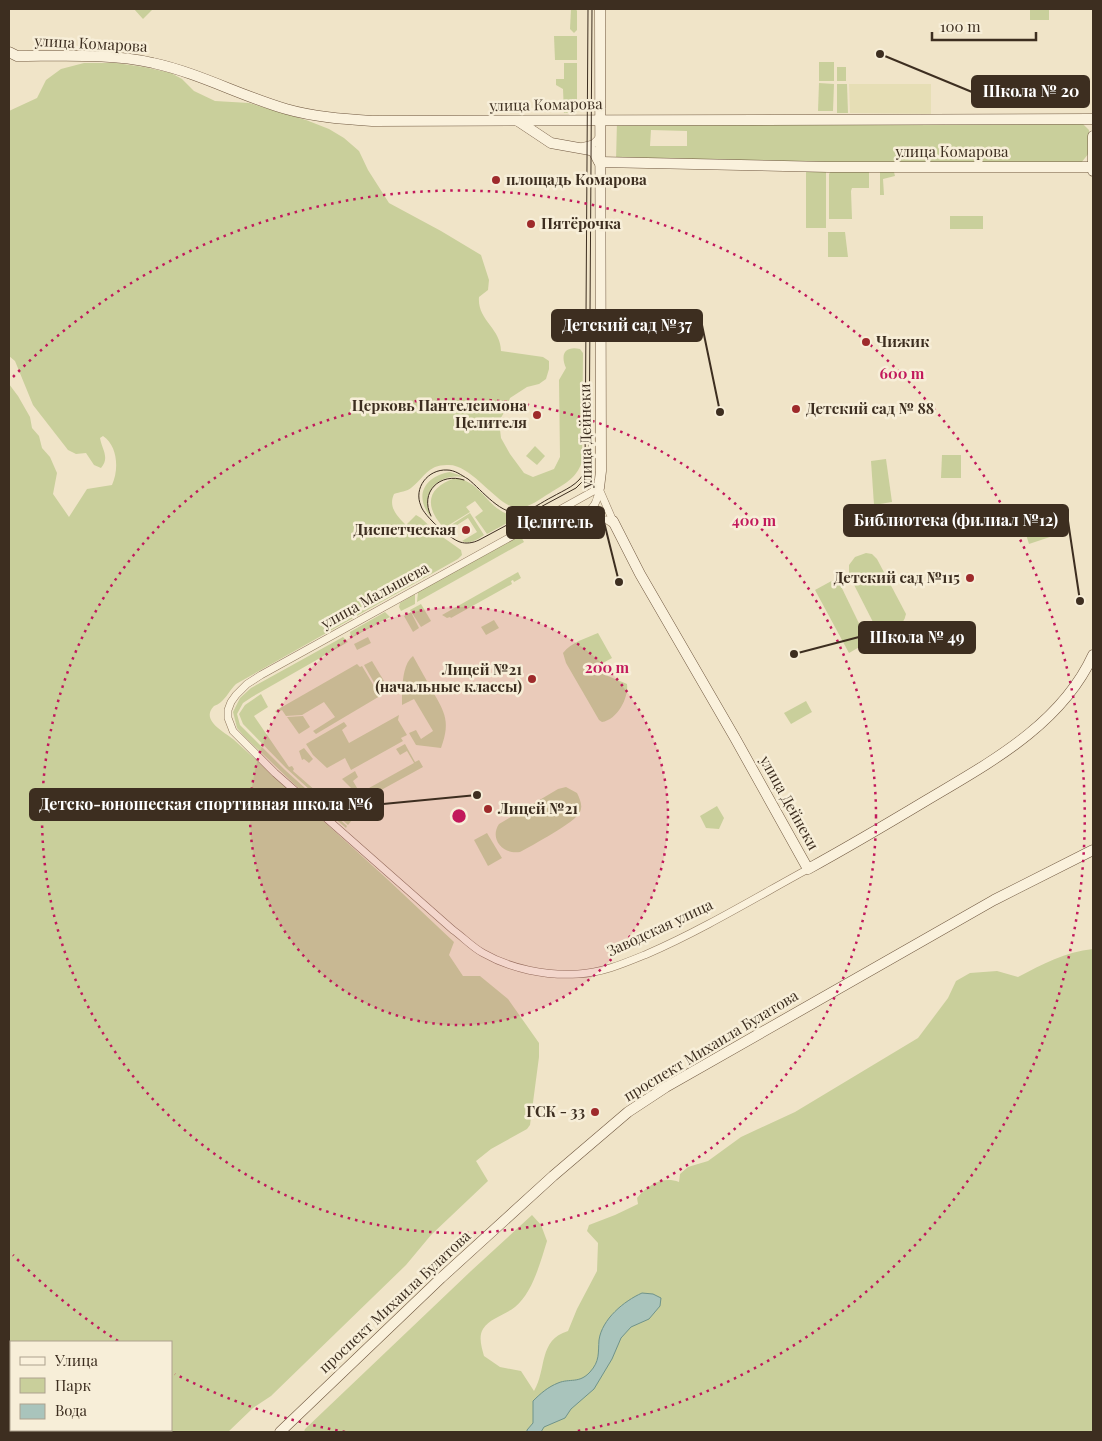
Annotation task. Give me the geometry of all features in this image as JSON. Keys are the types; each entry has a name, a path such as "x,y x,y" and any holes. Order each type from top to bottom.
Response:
{"street":[{"name":"улица Дейнеки","path":"600,9 601,471 599,488 614,523 640,574 808,869"},
{"name":"улица Комарова","path":"9,52 17,56 120,58 152,62 285,109 332,118 376,121 1093,119"},
{"path":"545,120 540,125 541,132 556,144"},
{"path":"517,121 550,142 590,150 594,152 600,162"},
{"path":"1093,136 1093,169"},
{"path":"571,147 590,145 600,137"},
{"name":"улица Комарова","path":"600,162 828,167 1093,169"},
{"path":"570,518 588,513 598,498 599,488"},
{"name":"улица Малышева","path":"228,710 236,694 261,675 599,488"},
{"path":"547,517 607,520 614,523"},
{"name":"Заводская улица","path":"228,710 232,732 239,739 427,908 482,952 500,961 524,969 568,975 595,972 616,966 683,937 808,869 942,791 1020,742 1038,728 1067,696 1089,665 1093,655"},
{"name":"проспект Михаила Булатова","path":"280,1432 441,1278 553,1176 628,1112 674,1082 977,910 1093,850"}],"shaded area":[{"path":"849,84 931,84 931,114 850,113"}],"green space":[{"path":"134,9 153,9 143,19"},
{"path":"571,9 576,9 577,11 577,30 574,33 570,29"},
{"path":"1030,9 1049,9 1049,20 1030,20"},
{"path":"554,36 577,36 577,60 555,60"},
{"path":"819,62 834,62 834,81 819,81"},
{"path":"84,63 116,63 144,67 171,73 182,79 194,91 215,101 249,103 306,120 329,129 344,138 359,151 368,170 389,203 481,255 489,280 488,290 479,297 479,305 497,336 501,351 543,357 549,361 546,379 539,384 527,387 510,398 499,421 501,438 524,473 533,477 554,469 560,457 559,380 566,368 564,355 567,350 575,348 580,349 583,353 582,462 573,477 535,502 519,508 503,502 467,472 458,467 442,465 431,469 410,489 394,494 392,499 393,507 406,525 416,515 461,550 462,555 236,684 223,700 210,711 211,721 219,729 233,739 454,942 449,955 463,976 480,976 508,999 539,1043 539,1057 530,1125 527,1129 491,1149 476,1161 488,1181 431,1235 406,1265 271,1396 253,1408 228,1432 9,1432 9,384 30,417 32,428 39,436 42,448 50,457 57,473 53,494 69,517 87,489 112,485 116,472 116,459 112,446 103,436 100,438 105,453 105,460 101,468 94,465 86,453 76,454 68,450 33,405 15,361 9,356 9,111 37,98 46,80 61,69"},
{"path":"564,63 577,63 577,112 564,113 563,89 556,85 556,79 564,79"},
{"path":"837,67 846,67 846,81 837,81"},
{"path":"819,83 834,84 833,111 818,111"},
{"path":"837,84 847,84 848,113 837,113"},
{"path":"617,121 1073,121 1083,124 1089,130 1089,153 1081,163 616,161","holes":["651,130 687,131 687,146 650,146"]},
{"path":"806,171 826,171 826,228 806,228"},
{"path":"831,171 869,172 869,188 852,188 852,219 829,219 829,174"},
{"path":"880,172 894,172 895,176 883,179 884,195 880,195"},
{"path":"950,216 983,216 983,229 950,229"},
{"path":"828,232 845,232 848,257 828,257"},
{"path":"535,446 545,456 537,465 526,456"},
{"path":"942,455 961,455 961,478 941,478"},
{"path":"886,459 892,502 874,505 871,461"},
{"path":"450,472 465,477 447,478 434,486 428,499 431,517 423,502 424,488 434,478"},
{"path":"456,478 474,486 501,511 509,515 520,516 487,534 475,517 483,511 475,501 466,507 470,512 444,528 433,513 431,499 439,487"},
{"path":"470,513 484,535 471,542 462,541 477,532 468,518 454,527 452,535 445,529"},
{"path":"1046,517 1053,536 1029,544 1023,525"},
{"path":"520,535 524,542 417,602 418,592"},
{"path":"866,553 872,554 877,559 906,614 901,625 895,629 882,631 875,626 849,575 849,565 855,557"},
{"path":"518,572 521,578 514,582 513,580 511,581 512,584 451,618 442,615"},
{"path":"837,578 868,642 849,653 815,590"},
{"path":"415,594 415,604 401,611 400,603"},
{"path":"421,604 431,621 421,627 410,610"},
{"path":"385,612 390,617 351,638 350,632"},
{"path":"411,612 419,628 413,632 404,616"},
{"path":"494,620 499,628 486,635 481,627"},
{"path":"598,633 612,658 601,664 608,676 627,684 626,696 621,708 613,717 602,722 599,720 566,663 563,653 575,643"},
{"path":"343,637 348,642 252,697 243,703 237,714 240,725 285,770 347,826 346,828 294,784 244,736 237,728 233,712 240,698 251,688"},
{"path":"368,637 371,643 357,650 354,644"},
{"path":"413,656 428,683 402,690 406,667"},
{"path":"372,661 384,681 376,686 364,665"},
{"path":"357,664 360,667 362,666 380,696 316,734 313,731 335,717 324,702 302,715 286,716 282,710 277,713 275,711"},
{"path":"429,685 442,708 446,722 441,748 416,745 409,733 416,730 421,739 433,731 414,699 402,705 402,691"},
{"path":"261,694 268,707 254,716 289,767 292,766 293,771 340,812 350,801 344,794 349,789 354,794 361,809 348,825 286,768 243,724 239,714 245,705"},
{"path":"806,701 812,712 791,724 784,713"},
{"path":"399,715 398,720 407,735 401,738 403,741 351,770 345,758 327,768 313,755 306,744 344,722 347,726 342,730 349,743"},
{"path":"303,716 310,727 299,734 287,717"},
{"path":"405,744 415,762 419,760 423,767 363,800 342,779 355,771 358,777 353,781 360,793 414,763 407,751 400,755 396,749"},
{"path":"304,748 313,759 309,763 304,759 302,760 299,751"},
{"path":"566,787 577,793 580,800 581,810 577,816 553,834 520,852 508,851 499,845 496,830 499,824 558,789"},
{"path":"717,806 724,818 719,829 706,828 700,816"},
{"path":"487,833 502,858 488,866 474,840"},
{"path":"1093,949 1093,1432 304,1432 532,1215 541,1225 547,1241 539,1268 521,1301 511,1310 494,1319 483,1329 481,1346 484,1356 500,1367 521,1371 534,1391 547,1348 558,1335 568,1331 597,1271 598,1243 587,1231 589,1225 638,1204 637,1198 656,1183 667,1180 679,1182 680,1174 688,1167 708,1161 741,1137 795,1112 918,1038 948,998 956,981 970,973 997,971 1018,977 1045,963"}],"water":[{"path":"642,1293 653,1294 661,1298 660,1306 649,1319 631,1327 621,1338 612,1359 594,1389 571,1409 565,1418 544,1427 541,1432 527,1432 533,1423 533,1401 554,1385 586,1376 597,1360 599,1340 604,1325 621,1306"}],"tram line":[{"path":"588,9 585,471 575,484 529,510 521,512 507,511 500,507 468,479 453,471 440,471 428,476 421,486 419,493 423,510 438,527 450,537 462,543 479,540 576,488 583,481 589,467 592,9"},
{"path":"431,516 428,499 434,486 447,479 464,480"}],"place":[{"name":"Школа № 20","path":"880,54"},
{"name":"площадь Комарова","path":"496,180"},
{"name":"Пятёрочка","path":"531,224"},
{"name":"Чижик","path":"866,342"},
{"name":"Детский сад № 88","path":"796,409"},
{"name":"Детский сад №37","path":"720,412"},
{"name":"Церковь Пантелеимона Целителя","path":"537,415"},
{"name":"Диспетческая","path":"466,530"},
{"name":"Детский сад №115","path":"970,578"},
{"name":"Целитель","path":"619,582"},
{"name":"Библиотека (филиал №12)","path":"1080,601"},
{"name":"Школа № 49","path":"794,654"},
{"name":"Лицей №21 (начальные классы)","path":"532,679"},
{"name":"Детско-юношеская спортивная школа №6","path":"477,795"},
{"name":"Лицей №21","path":"488,809"},
{"name":"ГСК - 33","path":"595,1112"}]}
